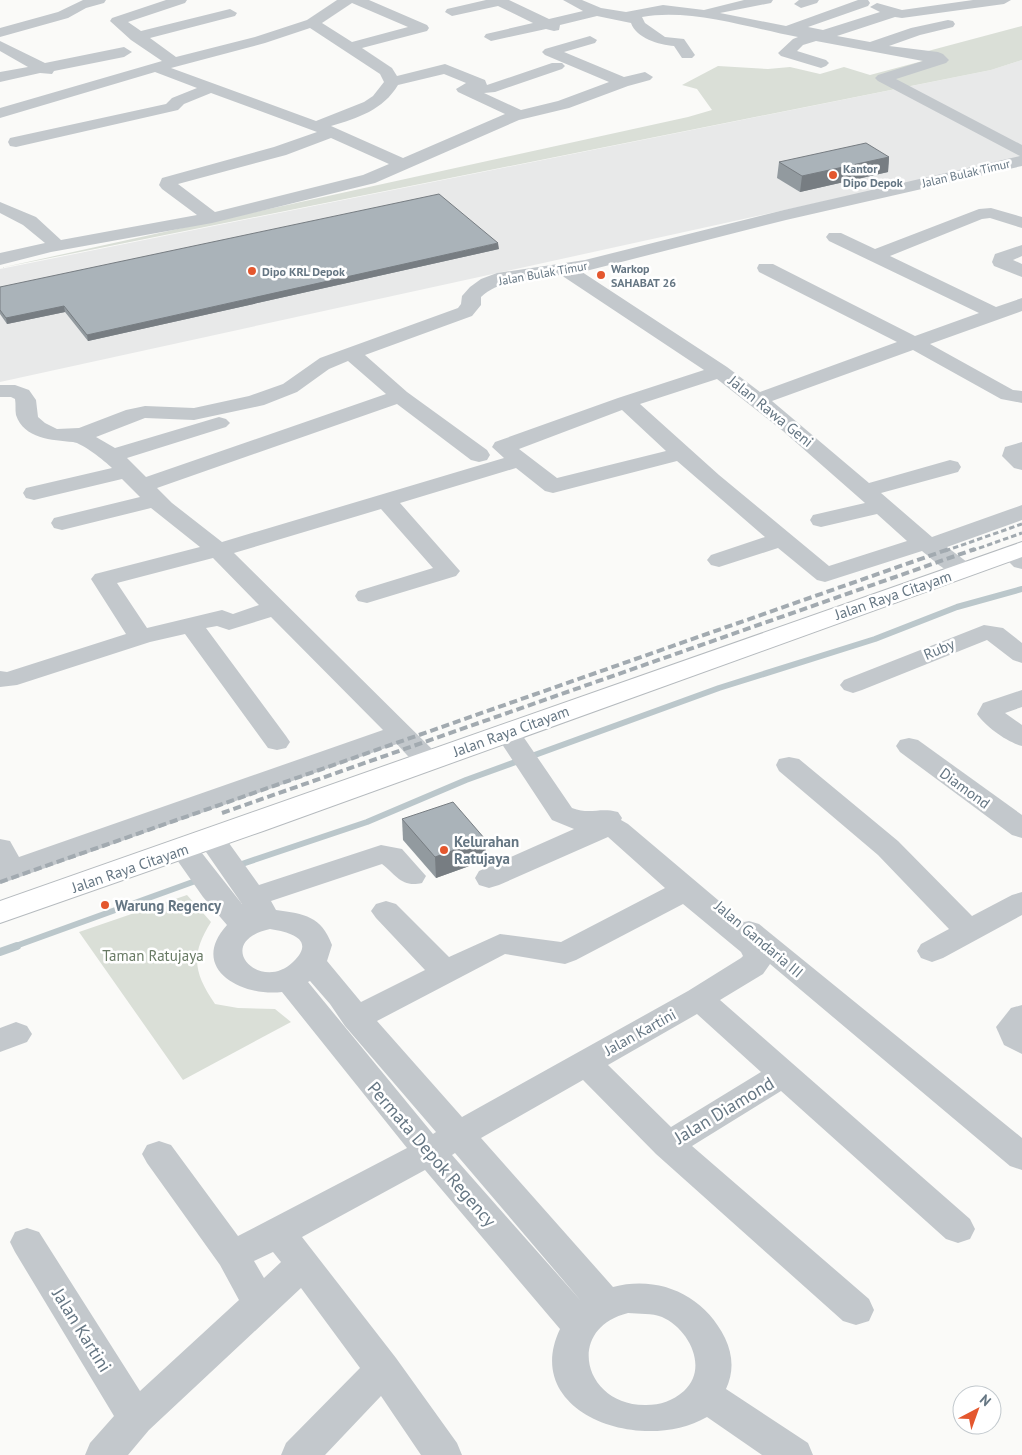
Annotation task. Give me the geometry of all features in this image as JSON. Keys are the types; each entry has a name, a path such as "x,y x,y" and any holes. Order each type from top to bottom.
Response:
{"main road":[{"name":"Jalan Raya Citayam","path":"0,912 188,856 428,760 520,750 963,570 1019,554"}],"street":[{"path":"0,33 63,15 81,5 99,0"},
{"path":"174,62 136,37 117,21 180,0"},
{"path":"215,0 250,32"},
{"path":"0,113 80,91 155,67 221,50 250,32 312,23 347,0"},
{"path":"349,47 422,28 357,0"},
{"path":"570,0 597,12 632,21 662,42 679,42 687,55"},
{"path":"702,14 738,2 766,0"},
{"path":"789,29 865,3 905,0"},
{"path":"452,12 503,1 551,25"},
{"path":"865,3 892,13 902,14 997,1"},
{"path":"609,30 663,9 824,34 892,13"},
{"path":"146,11 175,26"},
{"path":"491,37 551,25 597,12"},
{"path":"136,37 230,13"},
{"path":"870,47 916,31 964,22"},
{"path":"312,23 389,76 448,70 480,83 464,89 520,115"},
{"path":"789,29 870,47 941,59 932,64 883,78 1022,152"},
{"path":"816,36 798,42 786,53 822,64"},
{"path":"590,40 550,52 623,82"},
{"path":"0,45 80,91"},
{"path":"221,50 237,59"},
{"path":"0,77 41,67 124,52"},
{"path":"389,76 429,57"},
{"path":"489,89 557,66"},
{"path":"155,67 324,129 403,164"},
{"path":"212,218 168,185 168,182 280,151 373,105 386,94 389,76"},
{"path":"527,77 544,84"},
{"path":"0,259 51,247 212,218 369,179 520,115 580,99 623,82 644,77"},
{"path":"0,126 21,145 172,107 178,101 210,88"},
{"path":"562,91 580,99"},
{"name":"Jalan Bulak Timur","path":"0,390 14,390 24,396 27,402 26,412 31,422 39,430 61,436 92,431 146,412 175,415 195,414 262,397 291,387 307,376 314,368 465,312 470,305 472,296 488,283 504,277 565,269 624,257 784,215 1022,161"},
{"path":"0,207 15,212 49,236 54,243 51,247"},
{"path":"874,256 979,214 991,213 1022,224"},
{"path":"836,237 994,313"},
{"path":"1022,250 1002,258 1001,262 1022,271"},
{"path":"766,268 916,344 1008,395 1022,397"},
{"name":"Jalan Rawa Geni","path":"565,269 618,306 720,371 757,400 926,545 963,570"},
{"path":"757,400 916,344 1022,304"},
{"path":"351,353 400,396 480,454"},
{"path":"682,453 553,486 503,447 625,402 720,371"},
{"path":"34,493 134,478 400,396"},
{"path":"625,402 781,539 825,575 926,545 1022,512"},
{"path":"62,523 134,478 252,412"},
{"path":"76,434 134,478 218,550 428,760"},
{"path":"1022,448 1013,452 1013,456 1022,463"},
{"path":"141,637 103,578 218,550 520,460"},
{"path":"821,520 950,467"},
{"path":"367,596 448,571 386,501"},
{"path":"719,560 781,539"},
{"path":"0,679 8,680 141,637 222,617 229,623 276,608"},
{"path":"191,625 277,742"},
{"name":"Ruby","path":"853,685 984,632 994,633 1022,655"},
{"path":"1022,698 992,709 990,714 1022,738"},
{"path":"4,864 402,733"},
{"name":"Diamond","path":"909,746 1022,829"},
{"name":"Jalan Gandaria III","path":"520,750 562,814 582,822 606,818 618,821 1022,1157"},
{"path":"788,765 888,848 969,931"},
{"name":"Jalan Kartini","path":"279,1233 458,1136 585,1062 699,999 752,966 759,957 752,945 685,890 618,830 610,826 582,836 489,878"},
{"path":"188,856 243,902 296,922 306,927 314,935 318,944 317,954 300,971 259,982 246,978 235,971 228,963 226,953 229,943 236,934 243,902 216,846"},
{"path":"243,902 381,854 392,856 412,876"},
{"path":"356,1018 500,944 512,944 565,953 685,890"},
{"path":"932,951 1022,902"},
{"path":"386,911 445,972"},
{"name":"Permata Depok Regency","path":"300,971 341,996 356,1018 458,1136 593,1315"},
{"name":"Permata Depok Regency","path":"300,971 314,1008 337,1042 429,1152 593,1315"},
{"name":"Jalan Diamond","path":"585,1062 668,1145 784,1074 699,999"},
{"path":"1022,1016 1012,1027 1016,1037 1022,1042"},
{"path":"784,1074 958,1229"},
{"path":"668,1145 856,1310"},
{"path":"160,1154 232,1255 260,1304"},
{"path":"232,1255 279,1233 383,1369 443,1455"},
{"name":"Jalan Kartini","path":"27,1242 136,1418"},
{"path":"104,1455 136,1418 303,1264"},
{"path":"628,1298 651,1299 673,1306 693,1318 707,1336 714,1355 713,1376 704,1395 688,1410 667,1420 643,1423 618,1419 597,1408 580,1392 571,1372 569,1351 575,1332 593,1315 628,1298"},
{"path":"300,1455 383,1369"},
{"path":"704,1395 794,1455"}],"shaded area":[{"path":"1022,60 1022,158 0,382 0,269 991,70"}],"green space":[{"path":"1022,26 1022,60 991,70 0,268 688,117 712,110 697,89 682,85 718,66 768,69 790,67 820,74 844,67 870,75 930,59 928,51"},
{"name":"Taman Ratujaya","path":"187,895 211,922 200,944 197,964 203,983 215,1004 238,1008 275,1009 291,1022 183,1080 79,932"}],"building":[{"path":"866,143 889,157 802,176 779,162"},
{"name":"Dipo KRL Depok","path":"439,194 498,243 87,335 64,306 6,318 0,310 0,287"},
{"path":"453,802 485,839 435,857 402,819"}],"waterway":[{"path":"236,866 367,822 466,780 719,688 875,639 957,607 1022,589"},
{"path":"13,947 201,879"},
{"path":"0,952 17,946"}],"railway":[{"path":"945,551 1022,524"},
{"path":"971,551 1022,533"},
{"path":"0,882 949,549"},
{"path":"222,813 975,549"}],"place":[{"name":"Kantor Dipo Depok","path":"833,175"},
{"name":"Dipo KRL Depok","path":"252,271"},
{"name":"Warkop SAHABAT 26","path":"601,275"},
{"name":"Kelurahan Ratujaya","path":"444,850"},
{"name":"Warung Regency","path":"105,905"}]}
